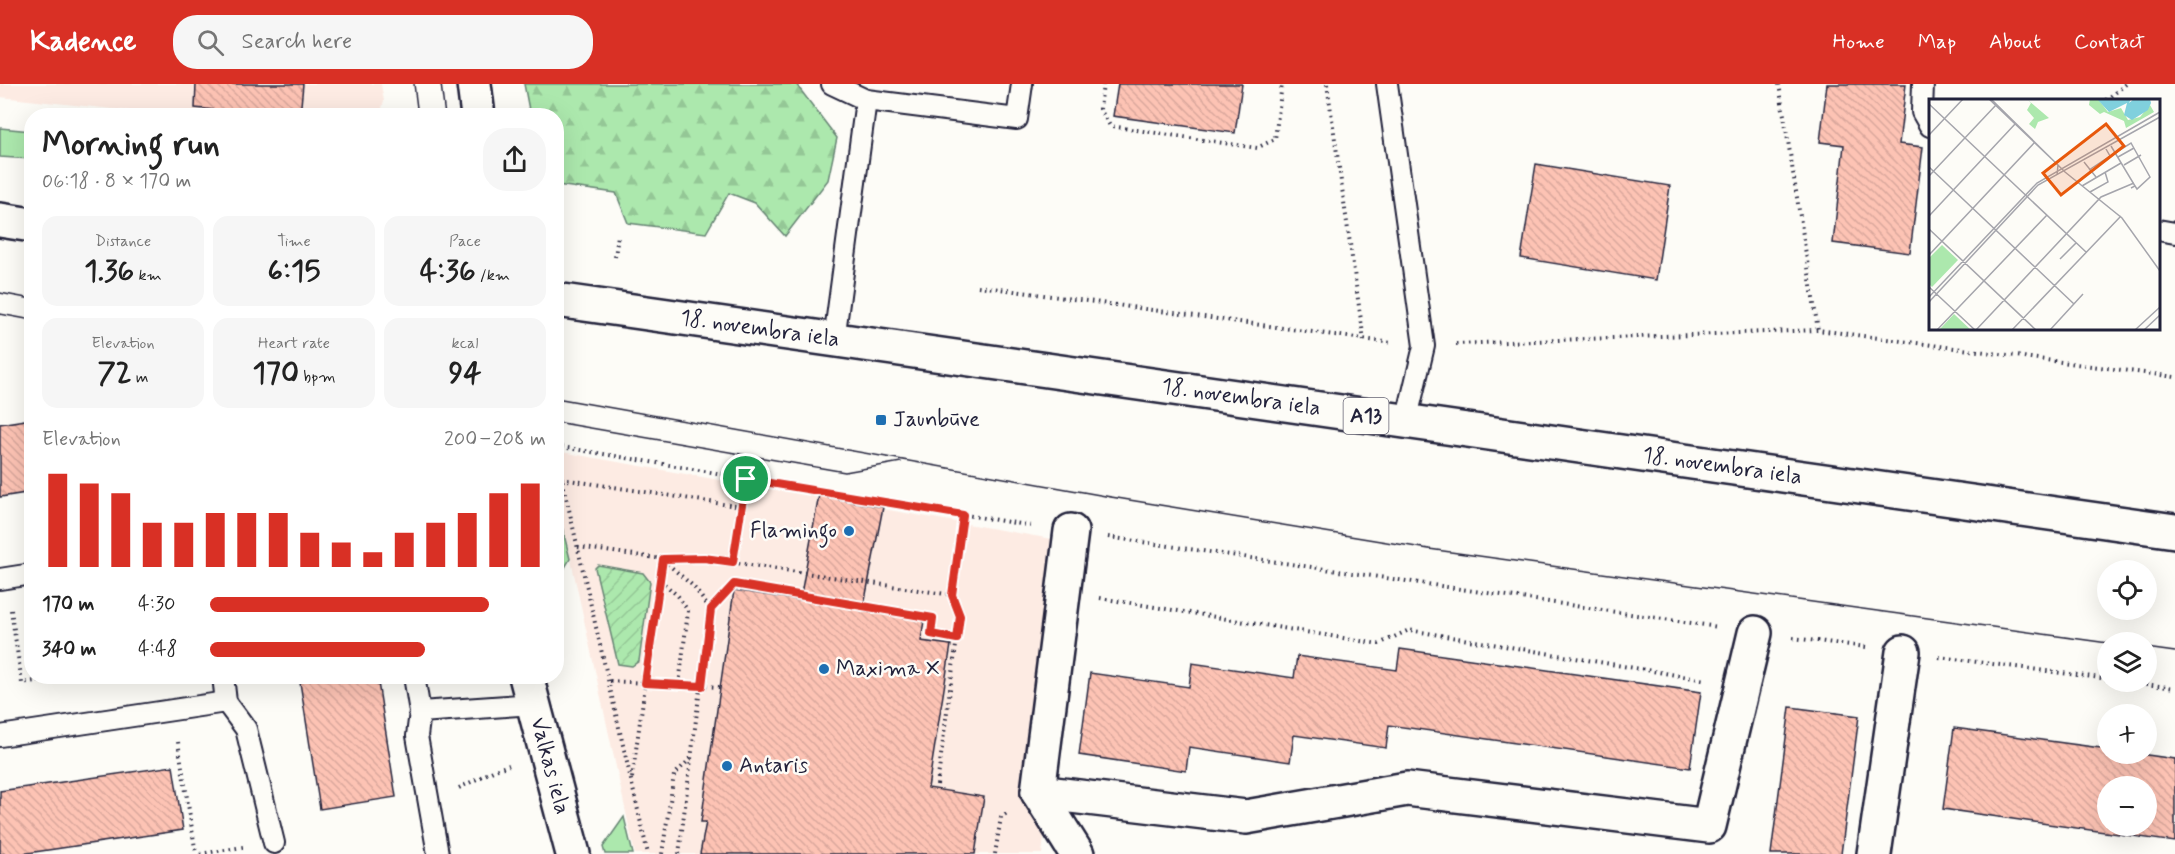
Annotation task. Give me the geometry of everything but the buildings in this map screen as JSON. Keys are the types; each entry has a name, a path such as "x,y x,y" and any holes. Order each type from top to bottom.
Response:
{"main road":[{"path":"474,84 477,108"},
{"path":"0,220 24,224"},
{"name":"18. novembra iela","path":"564,301 2175,531"},
{"path":"1071,531 1038,792 1077,854"},
{"path":"1038,792 1246,817 1407,789 1709,826 1755,633"},
{"path":"1874,854 1904,652"},
{"name":"Valkas iela","path":"530,690 573,854"}],"lane":[{"path":"832,84 866,100 1017,119 1022,84"},
{"path":"1387,84 1424,346 1406,422"},
{"path":"1923,84 1922,112 1929,124"},
{"path":"834,340 866,100"},
{"path":"2160,230 2175,233"},
{"path":"3,578 24,575"},
{"path":"223,684 226,702 246,729 274,843"},
{"path":"415,684 420,712 417,736 438,854"},
{"path":"420,712 530,690"},
{"path":"0,736 226,702"}],"path":[{"path":"1103,84 1100,109 1110,126 1257,148 1275,138 1282,84"},
{"path":"1327,84 1364,340"},
{"path":"1779,84 1818,330"},
{"path":"2107,99 2126,84"},
{"path":"615,257 618,235"},
{"path":"978,286 1386,343 1424,346 1818,330 2175,377"},
{"path":"564,447 963,515 1755,633 2097,678"},
{"path":"564,478 742,507"},
{"path":"733,562 746,479"},
{"path":"564,487 648,854"},
{"path":"937,785 960,616 952,595 963,515"},
{"path":"578,547 663,559 704,558 952,595"},
{"path":"632,782 663,559"},
{"path":"663,559 693,586 711,609"},
{"path":"3,578 22,683 24,683"},
{"path":"659,580 678,596 688,611 679,685"},
{"path":"679,854 711,609 734,584 933,618 931,634 957,639"},
{"path":"1090,597 1380,644 1409,630 1742,686"},
{"path":"610,681 720,687"},
{"path":"2157,686 2175,688"},
{"path":"173,710 198,854 274,843"},
{"path":"662,854 674,775 693,757"},
{"path":"429,804 495,770"}],"shaded area":[{"path":"0,84 381,84 384,101 382,108 103,108 0,97"},
{"path":"564,452 1080,544 1042,854 635,854 564,528"}],"green space":[{"path":"524,84 796,84 837,138 828,180 785,236 755,203 729,193 706,233 628,223 616,193 564,186 564,108 529,108"},
{"path":"0,128 24,130 24,159 0,157"},
{"path":"564,535 570,559 564,569"},
{"path":"598,565 643,573 650,582 639,661 632,666 618,664 595,568"},
{"path":"624,817 633,854 605,854 603,847"}],"tram line":[{"path":"414,84 417,108"},
{"path":"441,84 444,108"},
{"path":"0,293 24,298"},
{"path":"0,314 24,318"},
{"path":"564,399 1111,497 1429,549 2097,641"},
{"path":"564,423 845,472 901,462"},
{"path":"2157,650 2175,652"}],"place":[{"name":"Jaunbūve","path":"881,420"},
{"name":"Flamingo","path":"849,531"},
{"name":"Maxima X","path":"824,669"},
{"name":"Antaris","path":"727,766"}],"route":[{"path":"746,479 963,515 952,595 960,616 957,639 931,634 933,618 734,584 711,609 702,686 645,683 663,559 704,558 733,562 746,479"}]}
